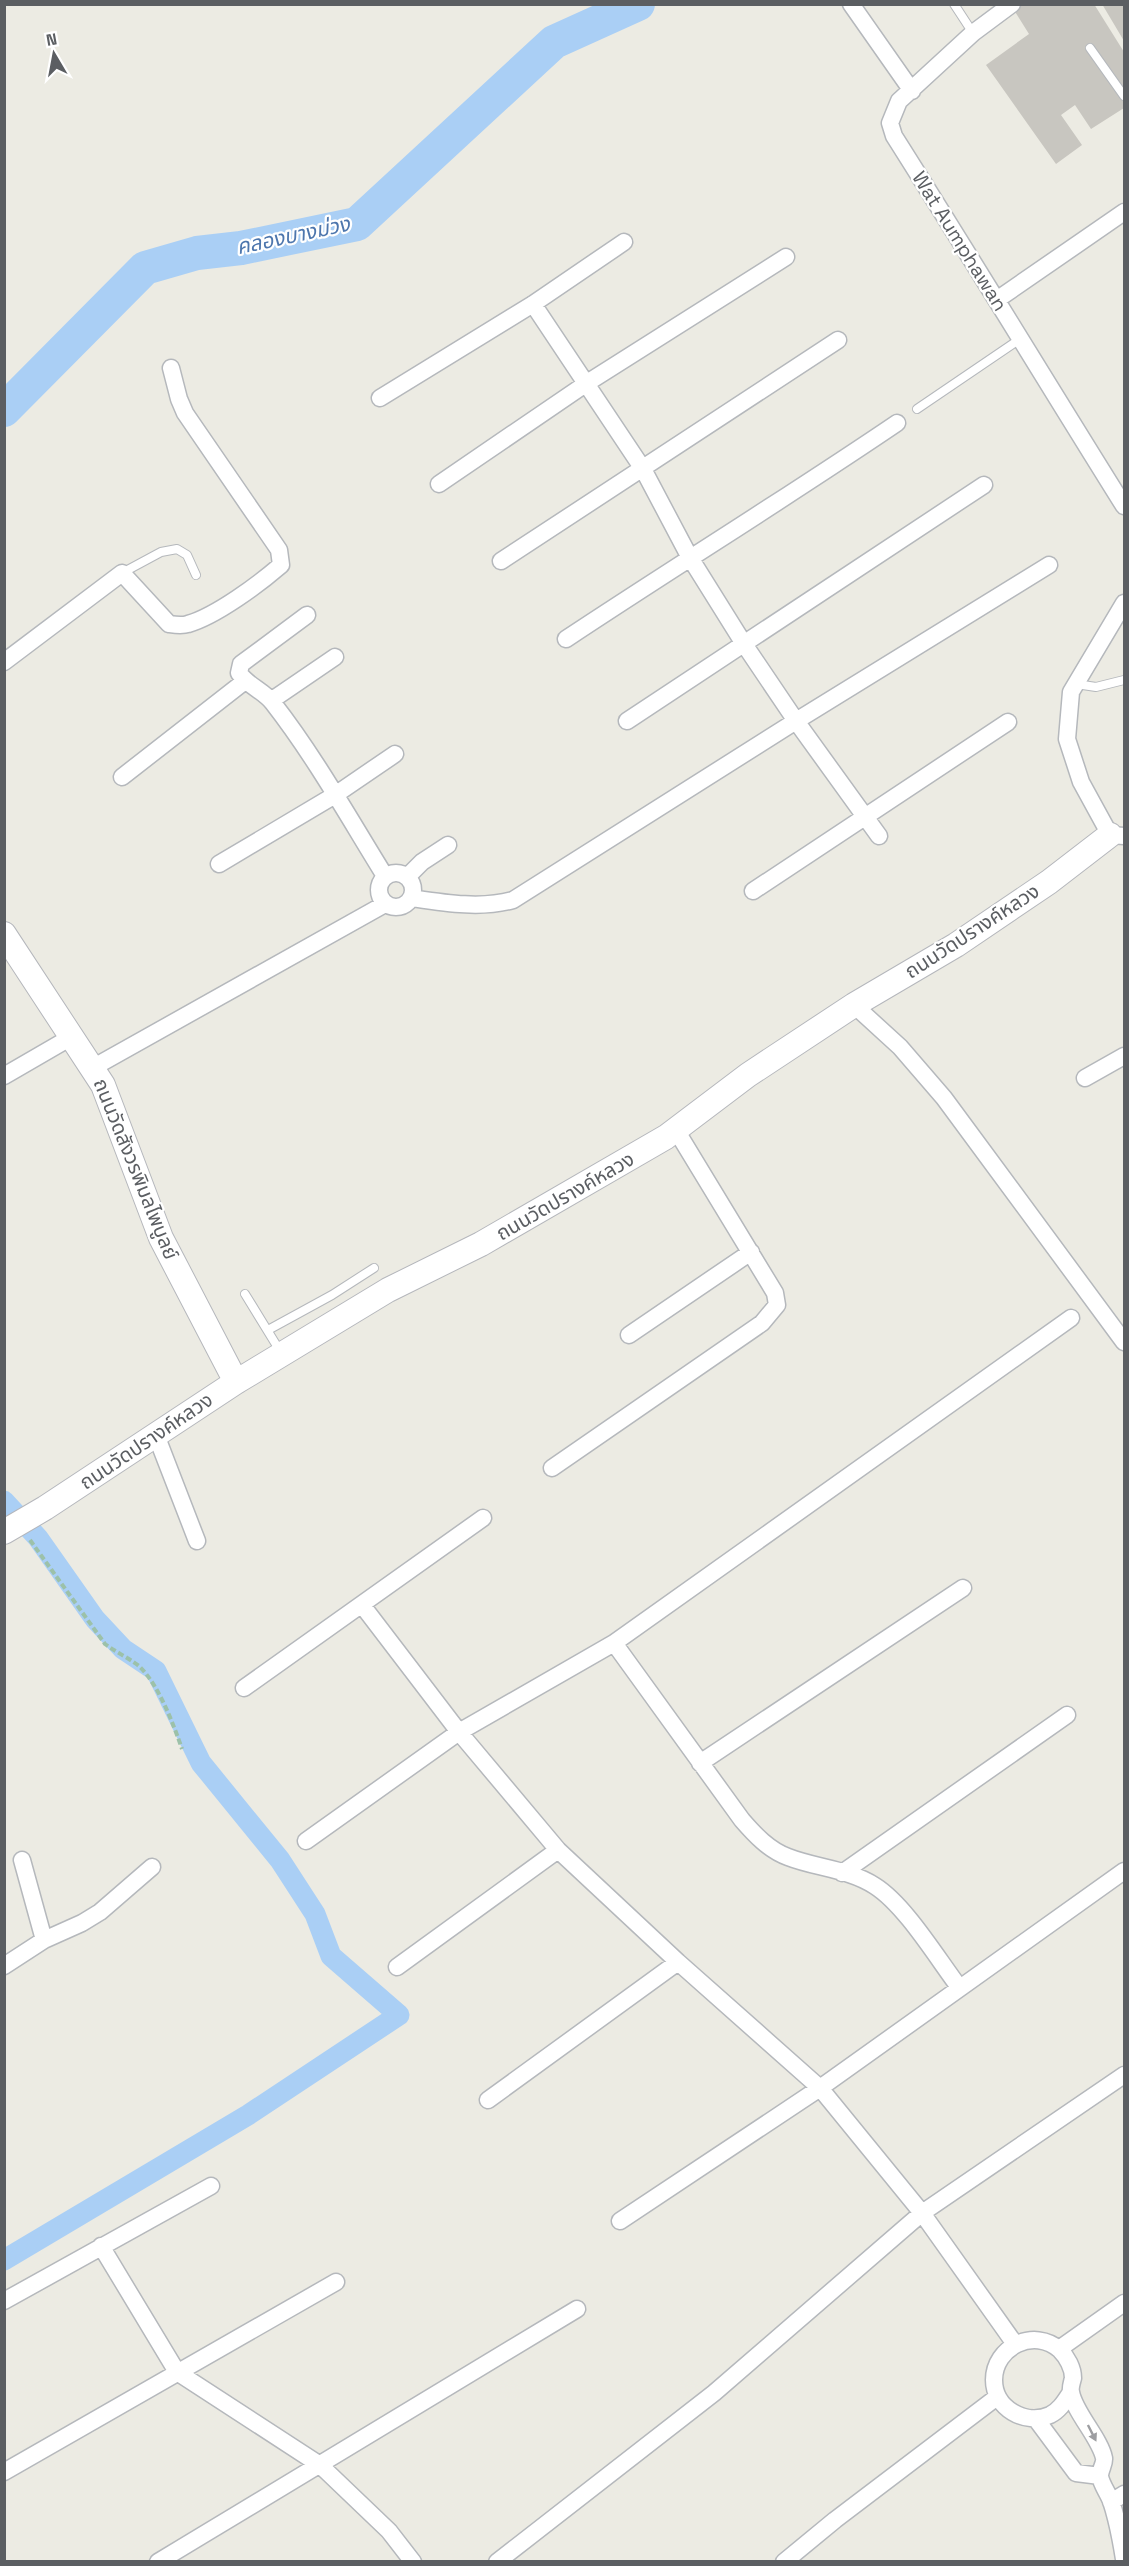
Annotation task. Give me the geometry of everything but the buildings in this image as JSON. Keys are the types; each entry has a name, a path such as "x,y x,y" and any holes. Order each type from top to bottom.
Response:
{"street":[{"path":"851,4 912,91"},
{"name":"Wat Aumphawan","path":"1012,4 973,33 899,101 890,123 894,136 998,298 1020,339 1125,506"},
{"path":"998,298 1125,212"},
{"path":"380,398 533,303 624,242"},
{"path":"439,484 587,383 786,257"},
{"path":"533,303 643,469 689,556 744,644 879,836"},
{"path":"501,561 838,340"},
{"path":"4,662 122,573 169,624 180,626 190,624 225,605 281,565 282,559 276,545 185,412 171,368"},
{"path":"566,639 689,556 819,476 897,423"},
{"path":"627,721 984,485"},
{"path":"412,898 460,905 503,903 513,900 796,721 1049,565"},
{"path":"1117,835 1081,782 1067,739 1071,692 1125,603"},
{"path":"307,615 241,664 239,673 245,681 272,700 386,876"},
{"path":"272,700 335,657"},
{"path":"122,777 245,681"},
{"path":"753,891 1008,722"},
{"path":"219,864 335,795 395,754"},
{"name":"ถนนวัดปรางค์หลวง","path":"11,1529 236,1382 388,1290 481,1244 676,1130 748,1075 854,1005 956,945 1117,835"},
{"path":"408,876 422,862 448,845"},
{"path":"393,873 408,876 413,883 412,898 400,907 392,908 385,904 380,898 379,890 386,876 393,873"},
{"path":"93,1067 385,904"},
{"name":"ถนนวัดสังวรพิมลไพบูลย์","path":"4,934 104,1085 161,1238 236,1382"},
{"path":"854,1005 900,1047 944,1098 1125,1342"},
{"path":"4,1076 73,1036"},
{"path":"1085,1078 1125,1056"},
{"path":"552,1468 762,1323 777,1305 775,1293 676,1130"},
{"path":"629,1335 751,1252"},
{"path":"306,1841 459,1732 614,1643 1071,1317"},
{"path":"156,1435 197,1541"},
{"path":"244,1688 483,1518"},
{"path":"700,1763 963,1588"},
{"path":"362,1605 459,1732 558,1850 678,1962 819,2088 922,2213 1015,2344"},
{"path":"614,1643 700,1763 759,1840 786,1857 874,1885 895,1902 959,1987"},
{"path":"842,1873 1067,1715"},
{"path":"397,1966 558,1850"},
{"path":"22,1860 44,1940"},
{"path":"4,1966 44,1940 100,1912 152,1867"},
{"path":"620,2221 819,2088 1125,1871"},
{"path":"488,2100 678,1962"},
{"path":"497,2562 714,2393 922,2213 1125,2075"},
{"path":"4,2301 211,2186"},
{"path":"101,2246 177,2372 321,2465 389,2531 413,2562"},
{"path":"4,2472 336,2282"},
{"path":"1059,2349 1125,2303"},
{"path":"158,2562 577,2309"},
{"path":"1030,2340 1046,2342 1059,2349 1069,2361 1073,2376 1071,2392 1063,2405 1051,2415 1036,2419 1020,2417 1007,2409 997,2397 993,2382 995,2367 1003,2353 1015,2344 1030,2340"},
{"path":"1071,2392 1104,2458 1100,2476"},
{"path":"784,2562 835,2520 997,2397"},
{"path":"1036,2419 1076,2473 1100,2476 1118,2498 1125,2559"}],"lane":[{"path":"954,4 973,33"},
{"path":"1090,48 1125,96"},
{"path":"917,409 1020,339"},
{"path":"122,573 161,552 177,549 187,555 196,575"},
{"path":"1076,684 1096,687 1125,680"},
{"path":"268,1329 332,1295 374,1268"},
{"path":"245,1294 282,1354"}],"path":[{"path":"11,1529 17,1538 25,1532 105,1644 120,1656 139,1665 167,1710 182,1749"}],"waterway":[{"name":"คลองบางม่วง","path":"4,410 145,268 197,253 241,248 357,224 554,42 638,4"},
{"path":"4,1501 38,1538 95,1619 123,1649 156,1671 201,1763 280,1860 315,1914 331,1956 399,2015 248,2115 4,2260"}]}
